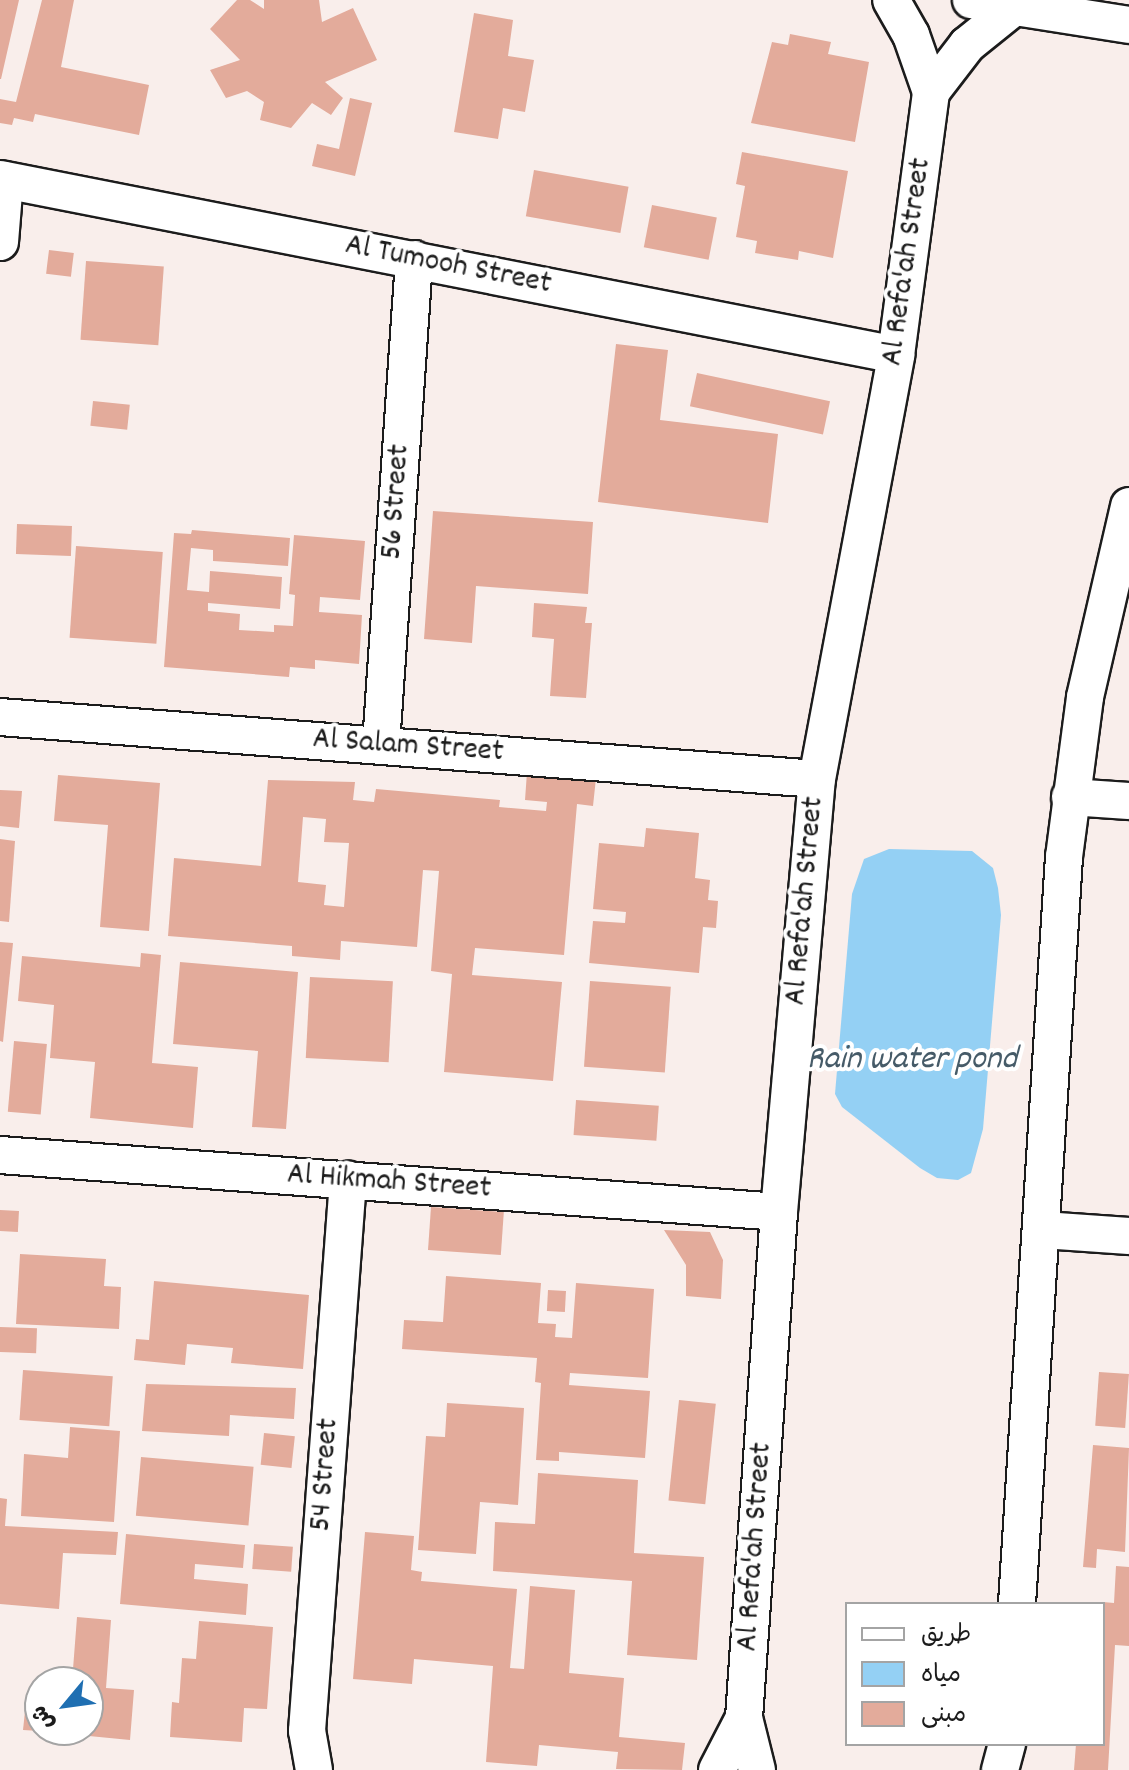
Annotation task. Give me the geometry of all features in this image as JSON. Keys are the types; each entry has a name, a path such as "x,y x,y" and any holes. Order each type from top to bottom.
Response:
{"street":[{"name":"Al Refa'ah Street","path":"757,1770 744,1718 779,1212 817,779 896,355 931,92 911,35 891,0"},
{"path":"971,0 1129,25"},
{"name":"Al Refa'ah Street","path":"931,92 967,45 1013,8"},
{"path":"0,242 2,179"},
{"name":"Al Tumooh Street","path":"2,179 896,355"},
{"name":"56 Street","path":"381,745 414,259"},
{"path":"1017,1602 1070,797 1085,697 1129,506"},
{"name":"Al Salam Street","path":"0,717 817,779"},
{"path":"1070,797 1129,801"},
{"name":"Al Hikmah Street","path":"0,1155 779,1212"},
{"name":"54 Street","path":"314,1770 307,1731 348,1180"},
{"path":"1043,1230 1129,1236"},
{"name":"Al Refa'ah Street","path":"717,1770 744,1718"}],"water":[{"name":"Rain water pond","path":"889,849 972,851 993,868 998,888 1001,915 983,1129 971,1173 958,1180 937,1178 920,1168 842,1107 835,1094 852,894 864,859"}],"building":[{"path":"0,0 19,0 1,79 0,79"},
{"path":"42,0 74,0 61,67 149,85 139,135 35,114 33,122 14,118 12,125 0,123 0,99 16,102"},
{"path":"237,0 250,0 264,9 264,0 319,0 322,22 353,8 377,60 325,82 343,98 331,115 312,103 291,128 260,120 264,102 247,91 226,98 210,70 240,60 210,29"},
{"path":"474,13 513,20 508,56 534,60 525,112 503,108 498,139 454,132"},
{"path":"790,34 831,42 828,54 869,62 855,142 751,123 772,42 788,45"},
{"path":"350,98 372,103 355,176 312,166 317,144 339,149"},
{"path":"742,152 848,171 833,258 799,251 798,260 755,253 757,241 736,237 745,186 736,184"},
{"path":"534,170 629,187 620,233 526,216"},
{"path":"652,205 717,218 709,260 644,247"},
{"path":"49,250 74,253 71,277 46,274"},
{"path":"86,261 164,266 158,345 80,340"},
{"path":"616,344 668,350 660,420 778,434 768,523 598,502"},
{"path":"697,373 830,401 823,435 690,406"},
{"path":"93,401 130,405 127,430 90,426"},
{"path":"433,511 593,522 588,594 476,586 472,643 424,639"},
{"path":"17,524 72,526 71,556 16,554"},
{"path":"192,530 290,538 288,566 213,561 213,550 191,548 187,590 209,592 210,571 282,577 280,609 208,603 208,611 240,614 239,630 274,632 274,625 293,626 295,595 289,594 294,535 365,541 360,600 320,597 319,612 362,615 359,664 315,660 315,669 290,667 289,677 164,667 174,533 191,534"},
{"path":"76,546 163,552 156,644 70,638"},
{"path":"534,603 587,607 585,623 592,623 586,698 550,696 554,639 532,637"},
{"path":"527,772 596,778 593,806 577,804 564,955 475,948 472,975 562,982 553,1081 444,1072 452,974 431,971 439,871 423,870 417,947 341,941 340,960 292,956 292,946 168,936 174,858 261,866 268,780 355,782 353,800 374,802 376,789 500,800 499,807 546,811 547,802 525,800","holes":["303,817 326,819 324,842 349,843 344,907 324,905 326,885 298,882"]},
{"path":"58,775 160,783 149,931 100,927 108,825 54,821"},
{"path":"0,790 22,791 19,828 0,826"},
{"path":"646,828 699,833 695,878 710,880 708,900 718,901 716,928 703,927 699,973 589,963 593,921 625,923 626,912 593,909 599,843 644,847"},
{"path":"0,839 15,841 9,922 0,921"},
{"path":"0,942 13,943 3,1042 0,1041"},
{"path":"141,953 161,955 152,1063 198,1067 193,1128 90,1118 95,1062 50,1058 54,1005 18,1001 22,956 140,967"},
{"path":"180,962 298,972 286,1129 252,1127 258,1051 173,1044"},
{"path":"310,977 393,981 389,1062 306,1058"},
{"path":"590,981 671,987 665,1072 584,1067"},
{"path":"14,1041 47,1044 41,1115 8,1112"},
{"path":"576,1100 659,1106 656,1141 574,1135"},
{"path":"431,1207 504,1212 501,1255 428,1250"},
{"path":"0,1210 19,1211 18,1232 0,1231"},
{"path":"664,1230 710,1232 723,1260 721,1299 686,1296 686,1265"},
{"path":"20,1254 106,1259 104,1286 121,1287 119,1329 16,1324"},
{"path":"446,1276 541,1283 538,1323 556,1324 555,1337 572,1338 576,1283 654,1289 648,1378 570,1373 569,1385 650,1391 645,1458 559,1452 559,1461 536,1460 541,1383 535,1382 537,1358 402,1349 404,1320 443,1322"},
{"path":"154,1281 309,1295 303,1369 231,1363 233,1348 187,1344 185,1365 134,1360 136,1339 149,1340"},
{"path":"548,1290 566,1291 565,1312 547,1311"},
{"path":"0,1327 37,1328 36,1353 0,1352"},
{"path":"23,1370 113,1376 109,1426 20,1420"},
{"path":"1099,1372 1129,1374 1125,1428 1095,1426"},
{"path":"146,1384 296,1388 294,1419 230,1415 229,1436 142,1431"},
{"path":"679,1400 716,1404 705,1504 668,1500"},
{"path":"447,1403 524,1408 518,1505 480,1502 476,1554 418,1550 426,1436 445,1437"},
{"path":"70,1427 120,1431 114,1522 21,1516 24,1454 68,1458"},
{"path":"264,1433 295,1436 291,1468 261,1465"},
{"path":"1093,1445 1129,1448 1125,1552 1097,1549 1096,1568 1083,1567"},
{"path":"141,1457 254,1467 248,1526 136,1516"},
{"path":"538,1473 638,1480 634,1553 704,1557 697,1660 627,1655 632,1581 493,1571 495,1522 535,1524"},
{"path":"0,1498 7,1499 5,1526 118,1532 116,1555 63,1553 59,1609 0,1604"},
{"path":"365,1532 414,1536 411,1570 422,1572 421,1581 517,1589 510,1668 524,1669 530,1586 575,1590 569,1673 624,1678 619,1737 685,1743 682,1770 616,1769 618,1752 539,1745 537,1766 486,1762 493,1666 414,1659 412,1684 353,1679"},
{"path":"126,1534 245,1545 243,1568 195,1564 194,1579 248,1584 246,1615 120,1604"},
{"path":"254,1544 293,1547 291,1572 252,1569"},
{"path":"1116,1566 1129,1567 1129,1646 1115,1645 1108,1770 1074,1770 1076,1746 1105,1746 1105,1602 1114,1603"},
{"path":"77,1617 111,1620 106,1688 134,1690 130,1740 104,1737 104,1666 73,1666"},
{"path":"199,1621 273,1627 267,1709 244,1708 242,1742 170,1737 172,1702 179,1703 182,1658 196,1659"}]}
